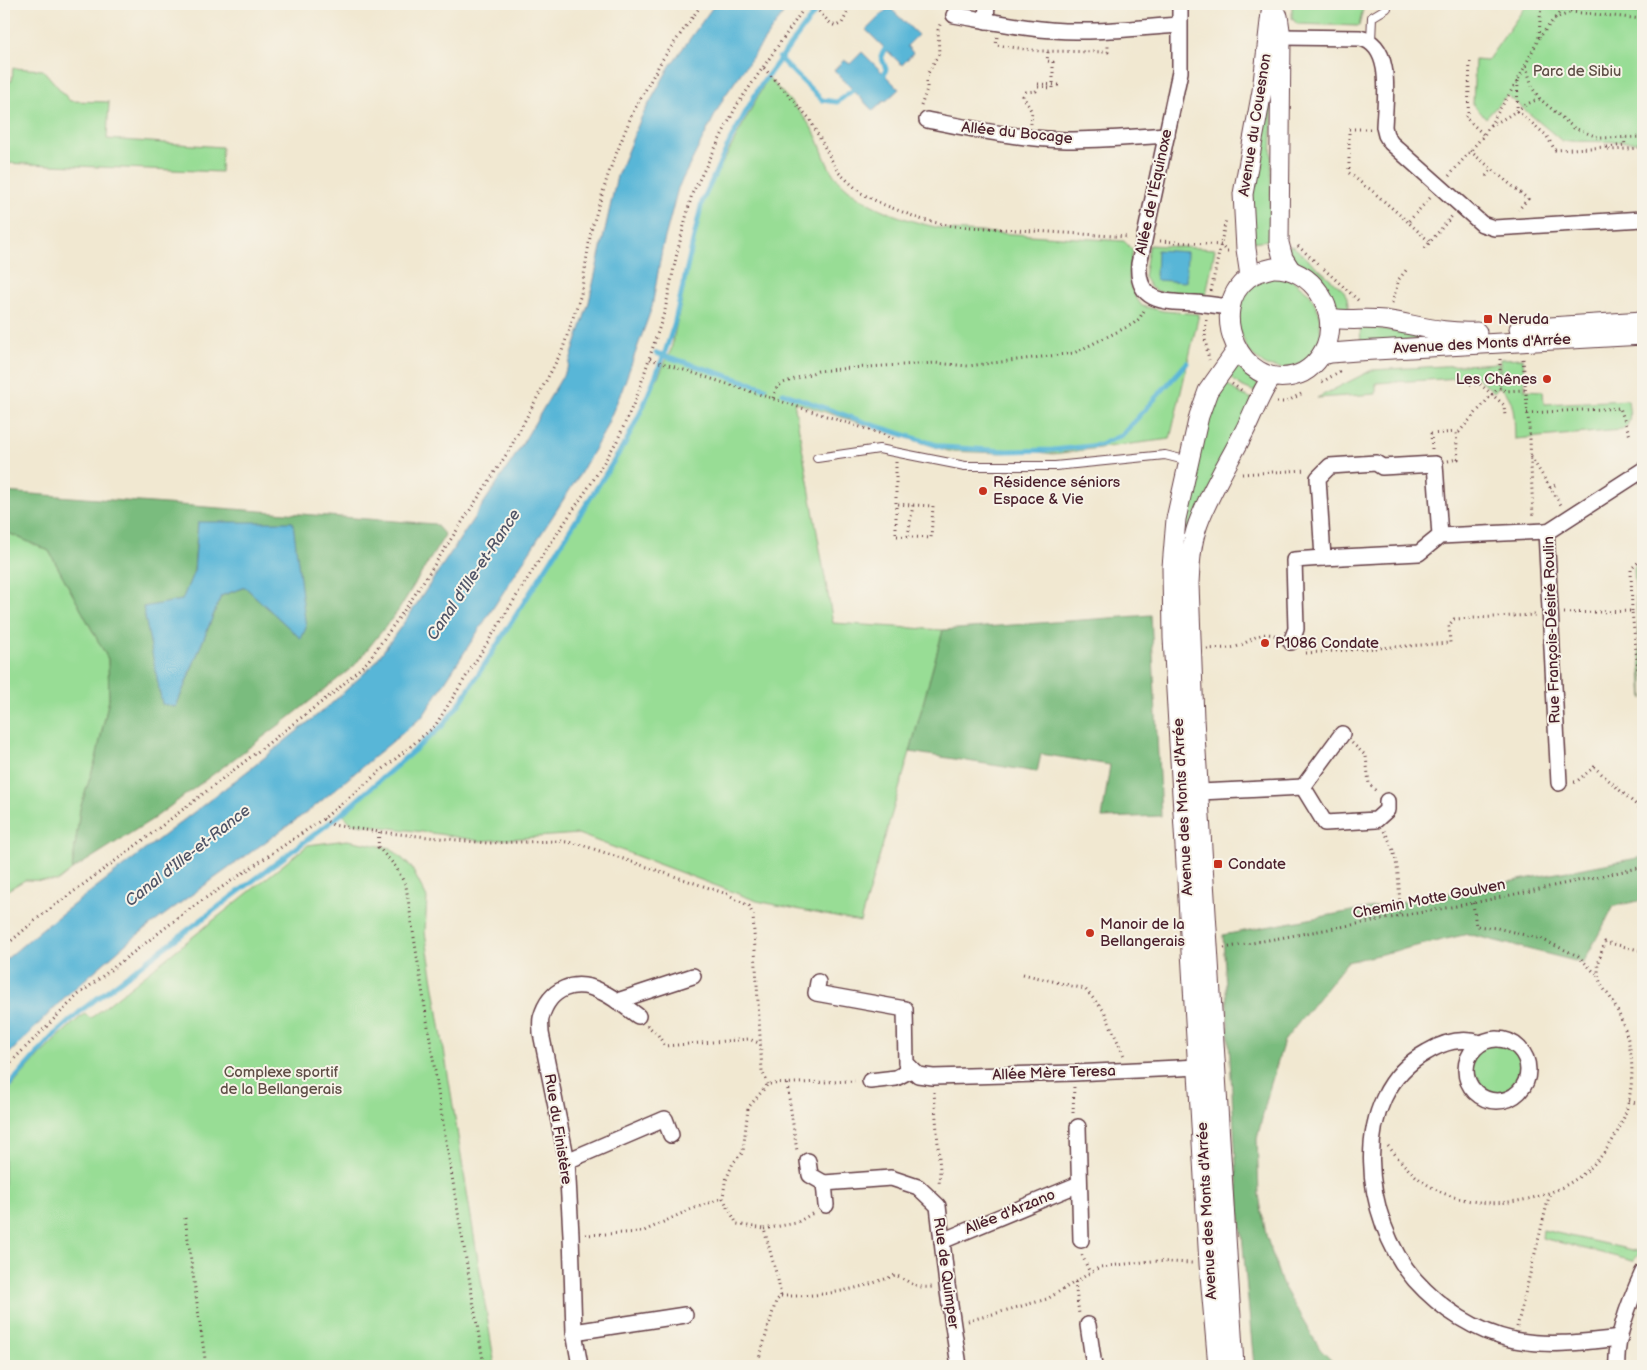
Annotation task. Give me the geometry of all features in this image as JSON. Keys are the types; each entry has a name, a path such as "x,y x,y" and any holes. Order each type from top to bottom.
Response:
{"street":[{"path":"986,21 987,4"},
{"name":"Allée de l'Équinoxe","path":"1151,297 1139,281 1138,272 1180,72 1180,4"},
{"name":"Avenue du Couesnon","path":"1250,276 1245,240 1243,194 1262,91 1272,4"},
{"name":"Avenue du Couesnon","path":"1277,4 1281,37 1278,229 1282,258 1290,269"},
{"path":"954,15 1022,27 1075,31 1107,31 1179,26"},
{"path":"1281,37 1360,38 1371,41 1384,60 1384,127 1386,135 1391,143 1482,224 1494,228 1643,219"},
{"name":"Allée du Bocage","path":"927,120 994,133 1030,137 1100,140 1167,135"},
{"path":"1273,268 1290,269 1305,278 1323,299 1330,318 1329,334 1322,355 1312,367 1298,375 1281,378 1272,377 1254,368 1237,350 1230,327 1231,307 1238,288 1250,276 1273,268"},
{"path":"1151,297 1164,302 1231,307"},
{"name":"Avenue des Monts d'Arrée","path":"1330,318 1340,320 1382,320 1435,331 1465,332 1643,320"},
{"name":"Avenue des Monts d'Arrée","path":"1322,355 1340,352 1643,335"},
{"name":"Avenue des Monts d'Arrée","path":"1218,1366 1209,1264 1172,603 1173,543 1176,519 1199,416 1208,391 1237,350"},
{"name":"Avenue des Monts d'Arrée","path":"1234,1366 1194,719 1188,584 1198,525 1221,475 1245,431 1259,398 1272,377"},
{"path":"1323,558 1318,478 1330,466 1376,463 1382,467 1435,464 1440,536"},
{"name":"Rue François-Désiré Roulin","path":"1559,783 1551,614 1540,531 1550,530 1643,470"},
{"path":"1291,642 1296,629 1294,560 1419,553 1440,536 1540,531"},
{"path":"1303,787 1342,734"},
{"path":"1200,792 1303,787"},
{"path":"1303,787 1325,823 1376,820 1388,810 1387,800"},
{"path":"617,1001 693,976"},
{"path":"818,982 816,993 906,1004 906,1062 911,1070 896,1078 870,1081"},
{"name":"Rue du Finistère","path":"580,1366 574,1332 567,1161 541,1033 540,1019 550,998 558,990 573,986 590,987 603,992 638,1016"},
{"path":"1481,1043 1472,1050 1467,1060 1467,1076 1473,1091 1482,1098 1492,1101 1504,1101 1514,1097 1522,1090 1528,1080 1527,1058 1513,1042 1502,1039 1491,1039 1481,1043 1469,1039 1451,1041 1436,1047 1409,1064 1399,1073 1388,1089 1377,1115 1372,1140 1372,1170 1378,1209 1385,1229 1406,1268 1426,1291 1450,1311 1474,1326 1514,1339 1538,1343 1562,1344 1620,1338"},
{"name":"Allée Mère Teresa","path":"911,1070 918,1075 933,1077 1199,1067"},
{"path":"567,1161 665,1119 671,1135"},
{"name":"Allée d'Arzano","path":"1078,1127 1081,1240"},
{"path":"808,1161 810,1174 824,1183 826,1205"},
{"name":"Rue de Quimper","path":"824,1183 891,1178 918,1188 938,1206 959,1366"},
{"name":"Allée d'Arzano","path":"942,1241 1079,1184"},
{"path":"1617,1366 1620,1338 1643,1272"},
{"path":"574,1332 685,1315"},
{"path":"1088,1325 1094,1366"}],"lane":[{"path":"1371,41 1372,17 1387,8 1387,4"},
{"path":"817,458 879,449 965,466 1055,466 1165,456 1189,461"}],"path":[{"path":"4,947 38,918 146,838 337,690 368,661 408,605 508,452 562,351 582,294 591,231 609,172 632,114 662,60 702,4"},
{"path":"4,1069 78,995 191,908 323,819 435,726 617,441 637,396 666,310 676,252 692,194 737,105 807,4"},
{"path":"812,4 831,24 836,26 842,23 852,4"},
{"path":"1539,38 1542,4"},
{"path":"1557,4 1565,5 1572,12"},
{"path":"1408,222 1484,135 1518,80 1539,38 1565,5"},
{"path":"1554,18 1572,12 1643,19"},
{"path":"927,120 923,122 921,105 927,89 927,75 939,54 939,27 946,17 954,15"},
{"path":"1030,137 1032,112 1024,99 1024,94 1036,91 1038,87 1053,88 1054,62 1047,61 1048,52"},
{"path":"1470,62 1468,114 1465,117 1484,135"},
{"path":"1526,65 1533,88 1540,99 1574,128 1600,138 1643,137"},
{"path":"764,68 809,118 838,172 860,193 923,220 953,226 1221,245 1226,251 1236,250"},
{"path":"1517,110 1518,80"},
{"path":"1038,84 1060,85"},
{"path":"1489,126 1500,122 1529,102 1540,99"},
{"path":"1517,110 1546,136 1555,150 1625,145 1624,138"},
{"path":"1384,127 1372,130 1348,129 1349,173 1430,242"},
{"path":"1607,147 1610,150 1643,148"},
{"path":"1470,151 1528,200 1512,217 1513,226"},
{"path":"1486,176 1492,169"},
{"path":"1425,248 1460,205"},
{"path":"1292,242 1348,290 1353,298 1363,304"},
{"path":"1382,304 1392,303 1399,278 1407,269"},
{"path":"772,398 777,387 783,383 818,371 935,363 968,366 1074,353 1133,324 1142,314 1151,297"},
{"path":"1209,304 1205,331 1210,366"},
{"path":"1521,341 1540,531"},
{"path":"650,359 892,438 896,451 896,504 896,536 931,538 933,506 896,504"},
{"path":"1500,359 1500,388"},
{"path":"1230,382 1242,392 1248,394"},
{"path":"1470,384 1480,384 1492,394 1504,405 1505,416"},
{"path":"1500,388 1506,392 1526,390"},
{"path":"1456,432 1458,460 1435,464 1431,434 1456,432 1459,432 1492,394 1500,388"},
{"path":"1527,413 1620,408 1630,436"},
{"path":"1531,455 1570,518"},
{"path":"1235,474 1309,470 1318,478"},
{"path":"1550,488 1555,485"},
{"path":"908,536 913,505"},
{"path":"1643,558 1631,569 1632,611 1643,719"},
{"path":"1192,649 1237,647 1255,636 1271,634 1291,642 1305,642 1306,653 1450,644 1449,625 1454,619 1632,611"},
{"path":"1342,734 1366,756 1369,784 1387,800"},
{"path":"1559,783 1576,782 1594,767 1643,811"},
{"path":"323,819 333,825 487,844 560,841 579,844 727,894 749,906 753,916 762,1071 768,1084"},
{"path":"1376,820 1393,850 1400,916"},
{"path":"379,832 378,847 396,867 406,886 484,1366"},
{"name":"Chemin Motte Goulven","path":"1218,949 1473,903 1643,867"},
{"path":"1473,903 1476,926 1497,928 1541,939 1578,956 1598,976"},
{"path":"1372,1140 1383,1140 1408,1169 1426,1184 1464,1200 1488,1204 1518,1201 1550,1192 1578,1178 1598,1159 1619,1127 1629,1102 1633,1071 1630,1045 1613,1002 1600,984 1598,962 1605,942 1643,951"},
{"path":"1023,974 1085,989 1104,1011 1125,1059 1126,1071"},
{"path":"638,1016 658,1035 665,1046 749,1039 761,1044"},
{"path":"1074,1073 1073,1126 1078,1127"},
{"path":"933,1077 940,1170 938,1206"},
{"path":"768,1084 870,1081"},
{"path":"768,1084 748,1108 743,1152 732,1163 725,1182 723,1198 737,1224 764,1228 796,1223 826,1205"},
{"path":"787,1084 797,1152 808,1161"},
{"path":"1629,1102 1643,1105"},
{"path":"1514,1339 1550,1192"},
{"path":"571,1235 642,1232 689,1210 723,1198"},
{"path":"185,1218 206,1366"},
{"path":"764,1228 781,1296"},
{"path":"953,1325 1047,1299 1100,1267 1152,1261 1209,1264"},
{"path":"757,1366 776,1301 781,1296 837,1292 865,1286 895,1276 921,1288 947,1285"},
{"path":"1075,1282 1080,1325 1088,1325"}],"green space":[{"path":"1292,4 1346,4 1346,7 1363,9 1359,26 1297,24 1292,18"},
{"name":"Parc de Sibiu","path":"1527,4 1643,13 1643,142 1562,141 1507,95 1486,118 1473,105 1475,60 1487,61"},
{"path":"1274,11 1270,240 1250,242 1246,200"},
{"path":"13,68 43,70 70,101 109,102 107,139 222,147 221,172 4,163 4,82 12,81"},
{"path":"768,77 796,107 811,127 834,175 857,196 887,212 919,223 950,230 1124,241 1133,250 1129,279 1130,285 1142,306 1163,311 1199,314 1170,439 1053,454 1031,451 1000,453 948,451 794,402 833,623 943,630 910,752 860,922 757,901 578,834 480,841 351,823 341,812 445,724 635,424 671,350 703,200"},
{"path":"1149,245 1215,249 1206,295 1164,294 1151,288 1144,277"},
{"path":"1285,245 1294,247 1344,291 1349,312 1336,304 1325,284 1307,267 1294,260"},
{"path":"1276,276 1291,279 1310,294 1319,312 1321,335 1317,347 1305,362 1286,369 1266,366 1248,351 1237,323 1241,299 1258,281"},
{"path":"1360,326 1440,337 1361,345"},
{"path":"1523,358 1525,390 1543,391 1544,404 1628,400 1630,417 1628,424 1622,430 1515,439 1512,404 1509,397 1500,388 1500,385 1494,392 1477,377 1376,383 1376,394 1317,398 1372,370 1498,363 1500,376 1500,359"},
{"path":"1235,365 1258,384 1255,392 1241,386 1226,374"},
{"path":"1221,380 1240,394 1253,399 1187,538 1182,537 1206,417"},
{"path":"4,492 435,524 445,535 398,611 354,666 290,717 153,819 72,870 80,809 96,759 109,699 108,659 49,551 4,531","holes":["198,522 300,638 245,587 221,596 176,707 143,607 182,601 194,571"]},
{"path":"4,531 49,551 108,659 109,699 96,759 80,809 72,870 58,881 25,880 4,892"},
{"path":"1643,561 1643,699 1634,568"},
{"path":"1151,615 1161,816 1102,818 1110,765 1041,754 1037,772 910,752 943,630"},
{"name":"Complexe sportif de la Bellangerais","path":"347,840 391,848 411,867 427,898 425,932 495,1366 4,1366 4,1097 41,1054 84,1014 91,1018 308,845"},
{"path":"1643,857 1643,900 1614,906 1583,963 1468,934 1347,962 1284,1041 1257,1139 1259,1195 1266,1235 1282,1284 1320,1349 1337,1366 1254,1366 1237,1180 1223,935"},
{"path":"1491,1039 1503,1039 1519,1048 1526,1058 1528,1070 1526,1082 1519,1092 1503,1101 1491,1101 1480,1096 1471,1087 1466,1076 1466,1064 1471,1053 1480,1044"},
{"path":"1543,1230 1641,1252 1633,1261 1542,1238"}],"water":[{"name":"Canal d'Ille-et-Rance","path":"715,4 790,4 724,97 678,188 662,249 652,307 622,390 603,434 580,474 423,716 314,807 128,942 67,995 4,1059 4,961 43,928 254,766 332,703 373,665 410,614 515,456 568,367 589,302 617,176 641,118 670,66"},
{"path":"889,7 918,35 907,46 913,53 902,65 866,30"},
{"path":"862,52 899,89 873,111 834,70 844,60 850,64"},
{"path":"1157,250 1187,252 1186,282 1156,280"},
{"path":"198,522 293,522 306,628 301,639 245,587 221,596 176,707 162,704 143,607 182,600 194,571"}],"waterway":[{"path":"4,1091 53,1036 83,1009 340,815 442,726 460,703 626,442 643,407 674,325 702,202 730,141 760,86 821,4"},
{"path":"884,75 886,69 881,56 885,49"},
{"path":"779,58 822,100 837,102 853,90"},
{"path":"656,353 765,388"},
{"path":"783,393 873,425 943,447 1006,451 1053,450 1100,445 1122,435 1187,363"}],"place":[{"name":"Neruda","path":"1488,319"},
{"name":"Les Chênes","path":"1547,379"},
{"name":"Résidence séniors Espace & Vie","path":"983,491"},
{"name":"P1086 Condate","path":"1265,643"},
{"name":"Condate","path":"1218,864"},
{"name":"Manoir de la Bellangerais","path":"1090,933"}]}
